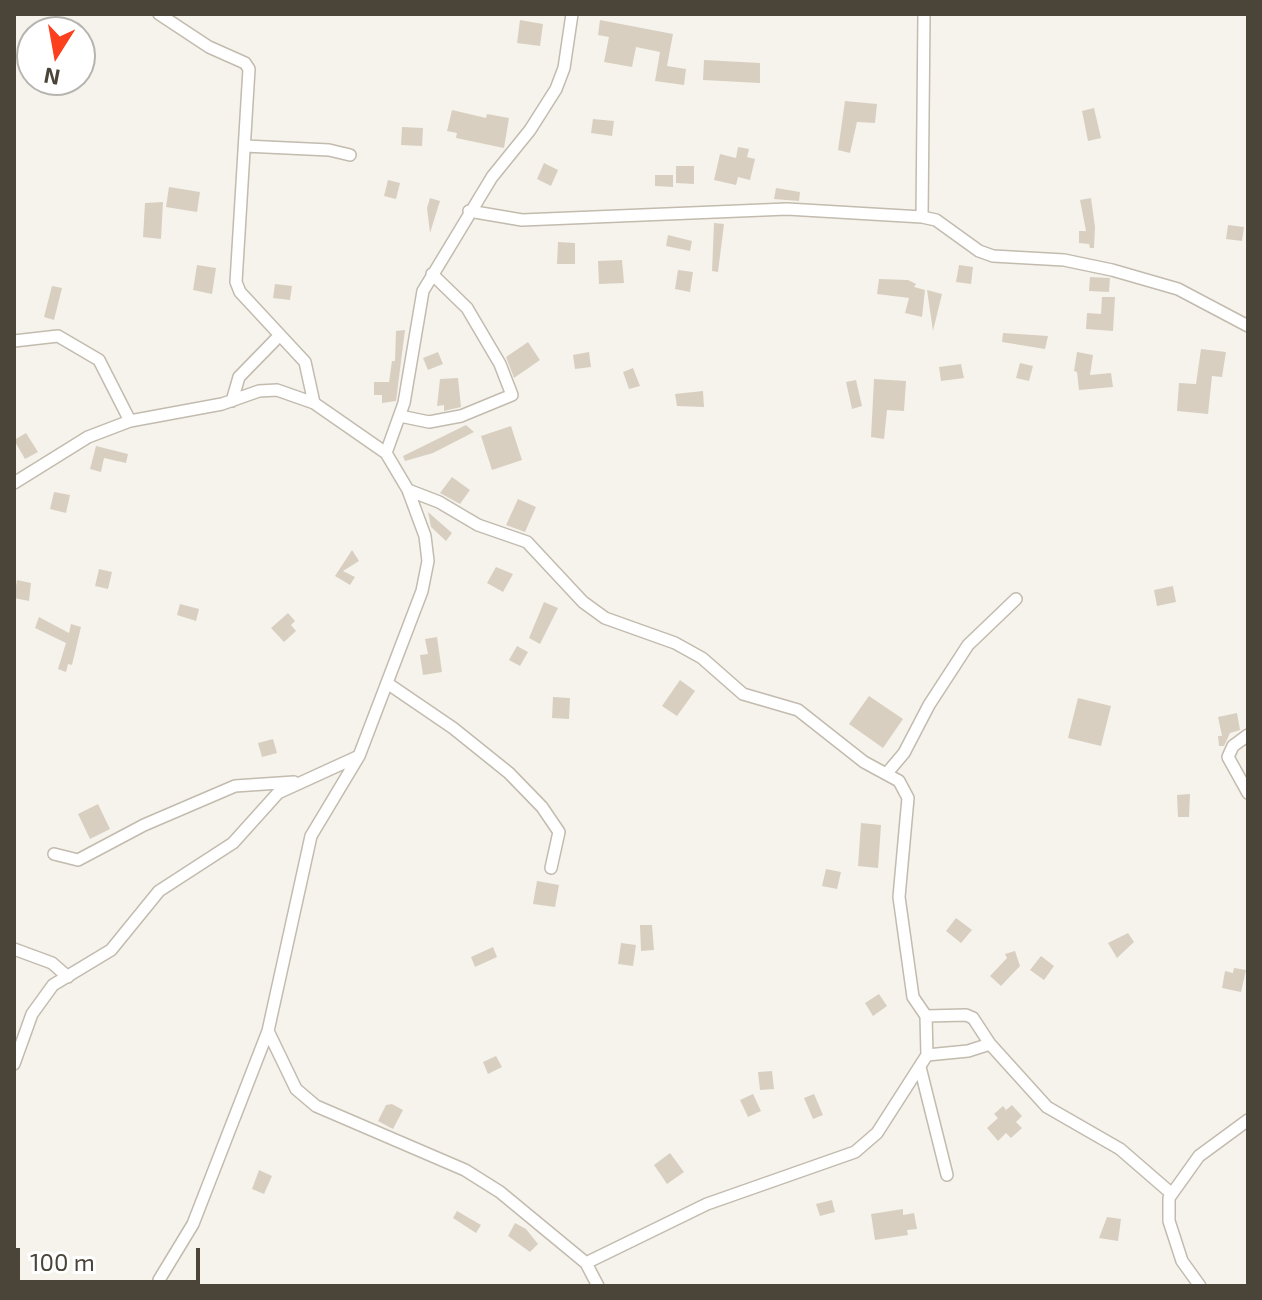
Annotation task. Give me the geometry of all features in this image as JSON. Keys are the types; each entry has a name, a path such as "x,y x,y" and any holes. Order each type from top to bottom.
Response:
{"street":[{"path":"159,14 209,47 245,63 250,77 236,282 240,292 305,362 314,403"},
{"path":"386,453 400,416 423,291 469,211 556,89 564,68 572,14"},
{"path":"922,217 924,14"},
{"path":"245,146 329,150 350,155"},
{"path":"469,211 522,220 787,209 922,217 936,220 979,251 993,256 1064,260 1112,270 1178,289 1248,326"},
{"path":"400,416 429,422 461,416 512,395 500,364 467,308 432,274"},
{"path":"14,341 58,336 99,360 130,421"},
{"path":"232,401 239,377 279,336"},
{"path":"14,483 88,437 130,421 232,401 259,391 277,390 314,403 386,453 408,490 425,536 428,561 422,591 359,756 311,836 268,1031 193,1224 159,1280"},
{"path":"408,490 439,502 478,525 527,542 583,602 605,618 675,643 702,658 743,694 798,710 864,762 899,781 908,798 899,897 913,997 926,1016 927,1055 877,1133 855,1152 707,1204 586,1263"},
{"path":"887,773 904,753 929,705 968,645 1016,599"},
{"path":"387,683 453,728 509,773 542,807 559,832 551,868"},
{"path":"1248,735 1233,746 1228,757 1248,793"},
{"path":"14,1064 20,1040 41,998 53,985 111,950 159,891 233,843 278,793 359,756"},
{"path":"54,854 78,860 144,825 235,786 299,782"},
{"path":"14,949 52,963 68,977"},
{"path":"926,1016 966,1015 973,1018 990,1044 1047,1107 1108,1140 1172,1194"},
{"path":"268,1031 296,1089 316,1106 465,1170 530,1214 586,1263 598,1286"},
{"path":"927,1055 959,1052 990,1044"},
{"path":"920,1067 947,1175"},
{"path":"1200,1286 1182,1261 1169,1221 1168,1203 1199,1156 1248,1120"}],"building":[{"path":"520,20 543,24 540,46 517,43"},
{"path":"600,20 673,34 667,66 686,69 684,85 655,81 660,52 636,47 632,67 604,62 609,37 598,35"},
{"path":"704,60 760,63 760,83 703,80"},
{"path":"845,101 877,104 875,123 857,122 850,153 838,150"},
{"path":"1094,108 1101,138 1088,141 1082,111"},
{"path":"452,110 486,118 487,114 509,118 504,148 456,138 457,133 447,131"},
{"path":"593,119 614,121 612,136 591,133"},
{"path":"402,127 423,128 422,146 401,145"},
{"path":"738,147 749,149 747,157 755,159 750,180 738,177 736,185 714,180 720,154 736,158"},
{"path":"544,163 558,170 551,186 537,179"},
{"path":"676,166 694,166 694,184 676,183"},
{"path":"655,175 673,175 673,187 655,186"},
{"path":"388,180 400,183 396,199 384,196"},
{"path":"169,187 200,192 197,212 166,207"},
{"path":"776,188 800,192 799,201 774,199"},
{"path":"430,198 440,201 430,233 427,208"},
{"path":"1091,198 1094,248 1079,243 1079,231 1086,231 1080,200"},
{"path":"163,202 161,239 143,237 145,203"},
{"path":"714,223 724,224 718,272 712,271"},
{"path":"1228,225 1244,227 1242,241 1226,239"},
{"path":"668,235 692,241 690,251 666,246"},
{"path":"558,242 575,243 575,264 557,264"},
{"path":"622,260 624,283 599,284 598,261"},
{"path":"197,265 216,268 212,294 193,290"},
{"path":"959,265 973,267 971,284 956,282"},
{"path":"678,270 693,272 690,292 675,289"},
{"path":"1090,277 1110,278 1109,292 1089,291"},
{"path":"879,279 908,280 916,284 914,287 925,290 922,317 905,313 909,298 877,294"},
{"path":"275,284 292,286 290,300 273,298"},
{"path":"52,286 62,288 54,320 44,317"},
{"path":"927,290 942,294 933,331"},
{"path":"1102,297 1115,297 1113,331 1086,329 1087,313 1101,314"},
{"path":"405,330 396,401 382,403 382,395 374,395 374,382 389,382 392,361 395,361 396,331"},
{"path":"1003,333 1048,336 1045,349 1002,342"},
{"path":"528,342 540,360 514,378 506,357"},
{"path":"1201,349 1226,352 1222,377 1212,376 1208,414 1177,411 1179,383 1196,384"},
{"path":"438,352 443,364 428,370 423,358"},
{"path":"589,352 591,367 575,369 573,355"},
{"path":"1077,352 1093,355 1090,375 1111,373 1113,387 1079,390 1077,372 1074,371"},
{"path":"1020,363 1033,366 1029,381 1016,378"},
{"path":"961,364 964,378 941,381 939,367"},
{"path":"633,368 640,386 629,389 623,372"},
{"path":"458,378 461,407 444,411 444,405 437,406 440,379"},
{"path":"874,379 906,381 904,411 887,410 884,439 871,437"},
{"path":"856,380 862,406 852,409 846,382"},
{"path":"703,391 704,407 677,406 675,394"},
{"path":"466,425 474,432 433,453 405,461 403,456"},
{"path":"511,426 522,460 492,470 481,436"},
{"path":"26,433 38,452 25,459 14,440"},
{"path":"96,446 128,454 126,463 104,458 101,472 90,469"},
{"path":"452,477 470,490 460,504 440,493"},
{"path":"54,492 70,495 66,513 50,509"},
{"path":"518,499 536,507 525,532 506,525"},
{"path":"428,512 452,533 446,541 431,527"},
{"path":"352,550 359,561 343,571 355,577 350,585 335,576"},
{"path":"496,567 513,574 503,592 487,583"},
{"path":"99,569 112,572 108,589 95,586"},
{"path":"17,580 31,583 29,601 14,598"},
{"path":"1173,586 1176,602 1157,606 1154,590"},
{"path":"544,602 558,608 540,644 529,638"},
{"path":"180,604 199,609 196,621 177,615"},
{"path":"288,613 295,621 291,625 296,631 284,642 271,628"},
{"path":"39,617 69,633 71,624 81,627 72,665 68,664 66,672 58,669 66,643 35,628"},
{"path":"437,637 442,672 423,675 420,655 428,654 425,639"},
{"path":"517,646 528,652 520,666 509,660"},
{"path":"680,680 695,691 677,716 662,706"},
{"path":"869,696 903,719 883,748 849,724"},
{"path":"553,697 570,698 569,719 552,718"},
{"path":"1078,698 1111,706 1101,746 1068,738"},
{"path":"1237,713 1240,730 1230,733 1224,746 1219,746 1218,736 1222,736 1218,717"},
{"path":"273,739 277,753 262,757 258,743"},
{"path":"1190,794 1189,817 1178,817 1177,795"},
{"path":"98,804 110,829 90,839 78,814"},
{"path":"861,823 881,825 878,868 858,866"},
{"path":"826,869 841,872 837,889 822,886"},
{"path":"537,881 559,885 555,907 533,904"},
{"path":"956,918 972,930 961,943 946,931"},
{"path":"640,925 652,925 654,950 641,951"},
{"path":"1128,933 1134,942 1117,958 1108,943"},
{"path":"621,943 636,945 633,966 618,964"},
{"path":"493,947 497,957 475,967 471,957"},
{"path":"1015,951 1020,966 1001,986 990,976 1007,958 1005,954"},
{"path":"1041,956 1054,966 1044,980 1030,970"},
{"path":"1234,968 1246,970 1241,992 1222,988 1225,971 1233,973"},
{"path":"879,994 887,1006 873,1016 865,1003"},
{"path":"496,1056 502,1067 488,1074 483,1062"},
{"path":"772,1071 774,1089 760,1090 758,1072"},
{"path":"753,1094 761,1111 748,1117 740,1100"},
{"path":"814,1094 823,1115 813,1119 804,1098"},
{"path":"392,1104 403,1110 393,1129 378,1121 386,1105"},
{"path":"1012,1105 1022,1116 1016,1122 1022,1128 1011,1138 1006,1133 998,1141 987,1128 998,1118 994,1114 1003,1106 1006,1110"},
{"path":"670,1153 684,1172 667,1184 654,1165"},
{"path":"259,1170 272,1176 264,1194 252,1189"},
{"path":"832,1200 835,1212 820,1216 816,1204"},
{"path":"903,1209 903,1215 914,1213 917,1229 907,1230 908,1235 875,1240 871,1214"},
{"path":"457,1211 481,1225 476,1233 453,1218"},
{"path":"1107,1217 1121,1219 1118,1241 1099,1238"},
{"path":"515,1223 526,1229 538,1244 530,1252 508,1236"}]}
